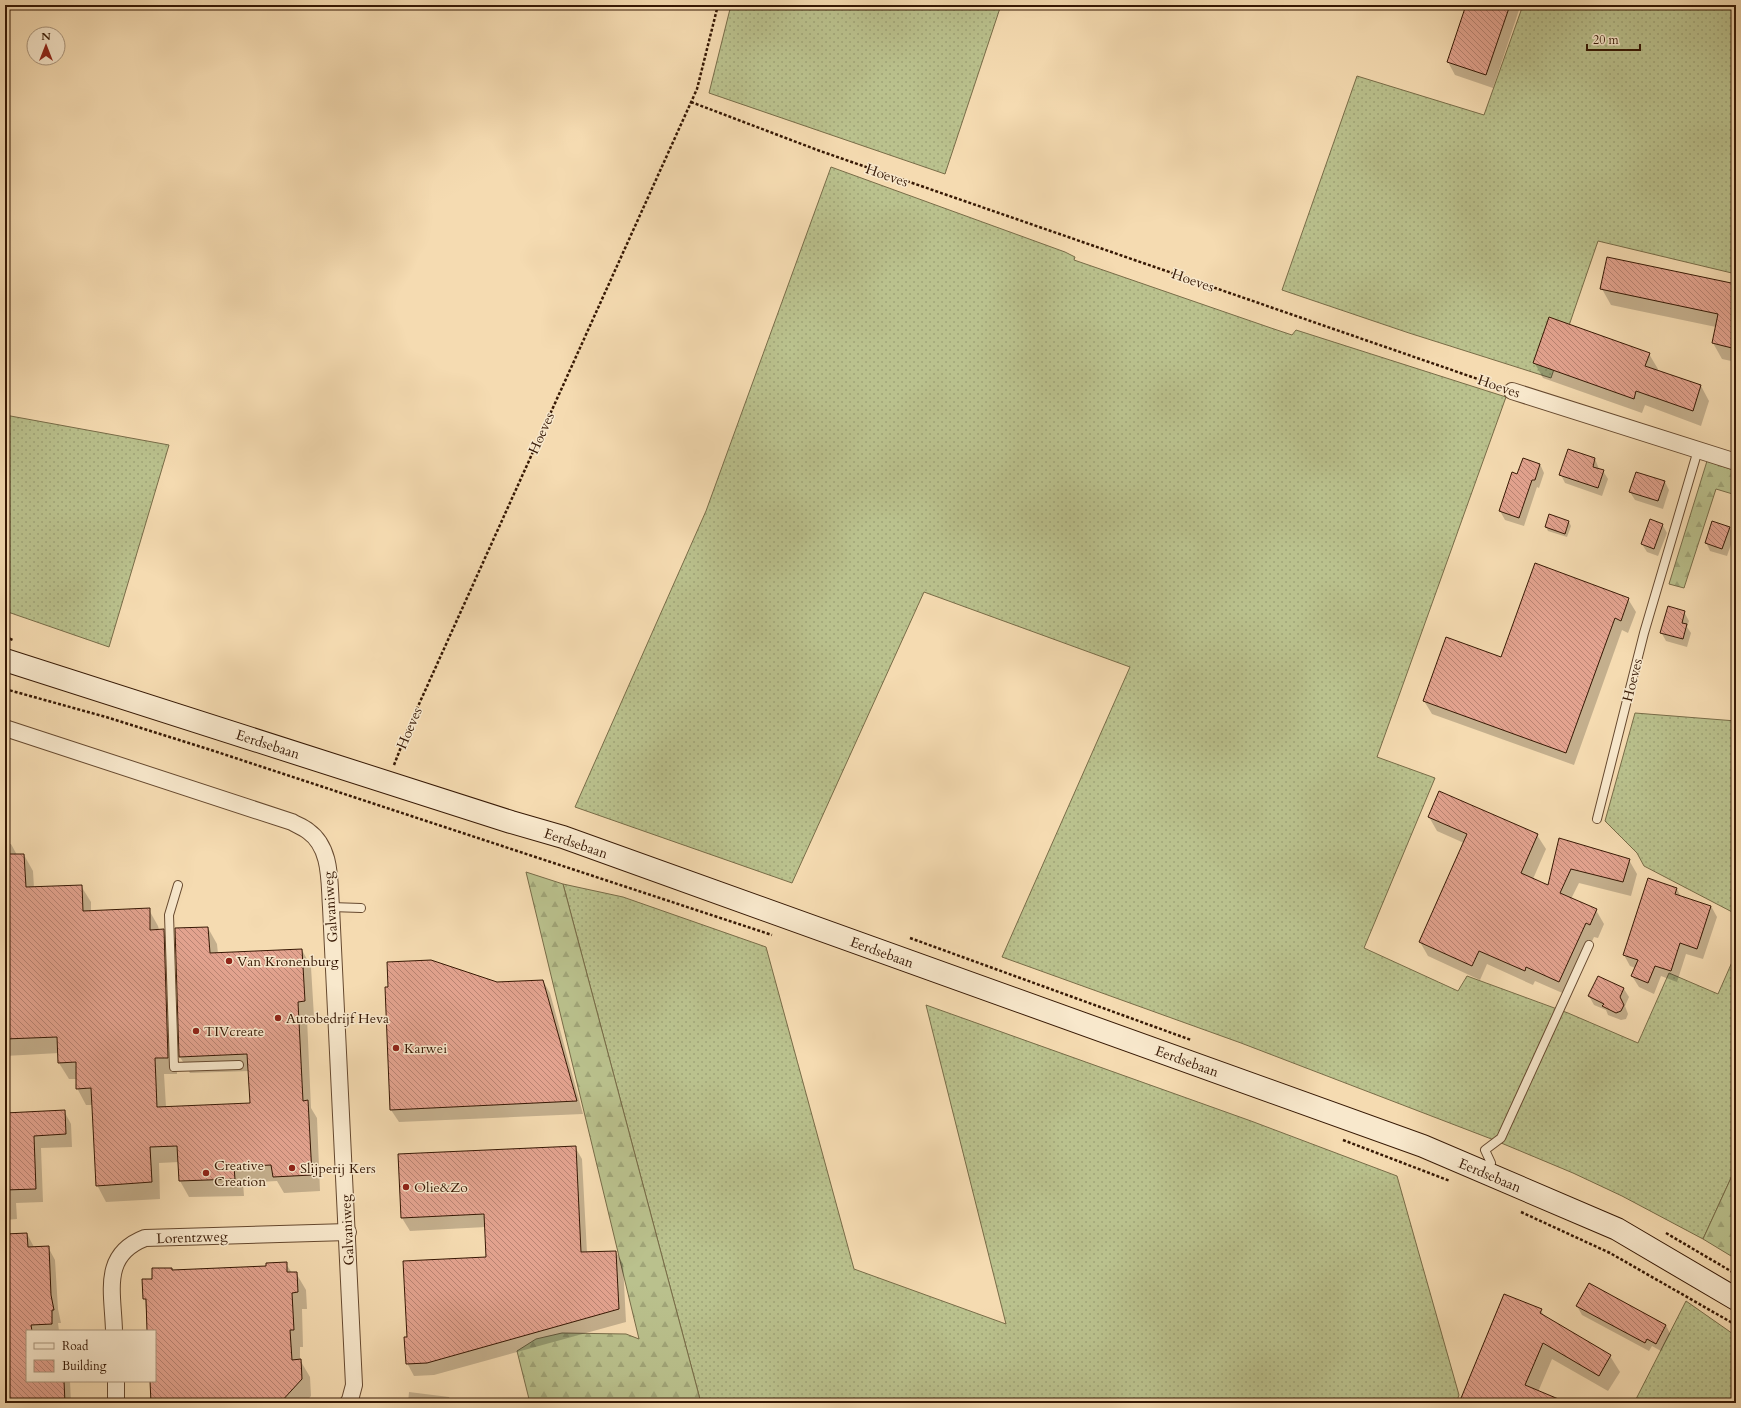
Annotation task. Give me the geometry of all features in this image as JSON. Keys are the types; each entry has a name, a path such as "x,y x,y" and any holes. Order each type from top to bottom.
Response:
{"main road":[{"name":"Eerdsebaan","path":"5,660 504,820 563,837 1423,1146 1617,1229 1736,1299"}],"street":[{"name":"Hoeves","path":"1512,390 1736,462"},
{"name":"Galvaniweg","path":"5,728 292,822 309,831 319,843 327,859 331,907 348,1232 354,1385 348,1403"},
{"name":"Lorentzweg","path":"114,1330 112,1275 115,1262 122,1252 134,1243 145,1238 348,1232"},
{"path":"116,1382 116,1403"}],"lane":[{"name":"Hoeves","path":"1597,819 1644,633 1698,450"},
{"path":"178,885 169,915 174,1067 239,1065"},
{"path":"331,907 361,908"},
{"path":"1486,1173 1491,1163 1485,1150 1501,1138 1589,945"}],"path":[{"name":"Hoeves","path":"394,765 413,717 697,89 718,5"},
{"name":"Hoeves","path":"691,102 820,151 1512,390"},
{"name":"Eerdsebaan","path":"5,689 106,717 218,752 775,936"},
{"name":"Eerdsebaan","path":"1341,1139 1456,1184"},
{"name":"Eerdsebaan","path":"1518,1210 1610,1253 1736,1325"}],"green space":[{"path":"731,5 1001,5 945,174 709,93"},
{"path":"1523,5 1736,5 1736,274 1598,241 1551,378 1409,333 1282,290 1357,76 1484,115"},
{"path":"831,167 1065,252 1075,257 1074,260 1271,328 1292,335 1296,330 1506,397 1377,757 1435,778 1364,948 1458,991 1467,976 1568,1013 1638,1043 1669,973 1718,994 1736,953 1736,1167 1703,1239 1622,1196 1573,1173 1494,1140 1241,1043 1002,957 1130,667 924,592 792,883 575,807 706,511"},
{"path":"5,415 169,445 109,647 5,611"},
{"path":"1707,461 1736,471 1736,495 1716,489 1684,588 1669,584"},
{"path":"1635,713 1736,721 1736,914 1644,866 1637,853 1605,821"},
{"path":"526,872 563,884 701,1403 530,1403 517,1351 536,1339 562,1333 626,1334 639,1339"},
{"path":"563,884 623,897 766,947 854,1269 1006,1324 926,1005 1251,1121 1397,1176 1459,1395 1456,1403 701,1403"},
{"path":"1736,1167 1736,1224 1732,1232 1736,1234 1736,1259 1703,1239"},
{"path":"1686,1301 1736,1336 1736,1403 1634,1403"}],"building":[{"path":"1466,5 1510,5 1486,75 1447,62"},
{"path":"1607,257 1736,284 1736,349 1712,343 1718,314 1600,289"},
{"path":"1549,317 1650,353 1645,366 1701,385 1693,411 1636,391 1634,399 1533,363"},
{"path":"1568,449 1595,458 1593,467 1604,470 1598,488 1559,475"},
{"path":"1523,458 1540,464 1535,480 1532,480 1519,518 1499,511 1512,472 1517,474"},
{"path":"1636,472 1665,481 1658,501 1629,492"},
{"path":"1549,514 1569,521 1565,534 1545,527"},
{"path":"1650,519 1663,524 1654,549 1641,544"},
{"path":"1712,521 1730,527 1722,549 1705,543"},
{"path":"1535,563 1629,598 1621,621 1615,618 1566,753 1423,701 1446,637 1501,657"},
{"path":"1668,606 1685,611 1682,623 1687,624 1683,639 1660,633"},
{"path":"1439,791 1538,834 1521,873 1548,885 1559,838 1630,859 1623,882 1571,869 1560,893 1597,909 1590,925 1586,923 1559,982 1526,967 1525,971 1479,951 1472,966 1419,942 1467,834 1428,817"},
{"path":"5,854 24,854 26,887 82,885 83,911 150,908 150,930 164,929 168,1058 155,1058 157,1107 250,1103 247,1054 179,1057 175,928 208,927 210,953 302,949 305,1001 298,1002 303,1101 308,1100 312,1175 273,1177 271,1165 234,1167 235,1179 179,1181 177,1146 150,1147 152,1182 96,1186 91,1088 76,1089 76,1062 58,1063 57,1037 5,1039"},
{"path":"1648,878 1677,888 1675,894 1711,906 1697,949 1680,943 1671,971 1655,966 1648,983 1631,976 1638,960 1623,955"},
{"path":"431,960 497,982 543,980 577,1101 390,1110 385,987 388,987 387,962"},
{"path":"1598,976 1624,988 1620,997 1624,1005 1621,1011 1616,1013 1602,1006 1604,1004 1588,996"},
{"path":"65,1110 66,1134 34,1136 36,1189 5,1190 5,1113"},
{"path":"576,1146 581,1252 616,1251 619,1309 427,1363 406,1364 404,1337 407,1337 403,1261 486,1257 484,1214 401,1218 398,1154"},
{"path":"27,1233 28,1247 49,1246 51,1295 54,1310 52,1310 52,1324 31,1325 32,1330 26,1330 26,1382 64,1382 65,1403 5,1403 5,1234"},
{"path":"287,1262 287,1272 297,1272 298,1292 292,1293 294,1330 290,1330 292,1360 301,1359 302,1379 280,1403 151,1403 150,1382 156,1382 156,1330 147,1330 146,1299 143,1299 142,1279 152,1279 152,1268 172,1268 172,1270 266,1266 266,1263"},
{"path":"1589,1283 1666,1325 1656,1344 1647,1339 1645,1343 1576,1306"},
{"path":"1504,1294 1542,1309 1540,1313 1611,1355 1599,1376 1543,1343 1525,1385 1568,1403 1459,1403"}],"place":[{"name":"Van Kronenburg","path":"229,961"},
{"name":"Autobedrijf Heva","path":"278,1018"},
{"name":"TIVcreate","path":"196,1031"},
{"name":"Karwei","path":"396,1048"},
{"name":"Slijperij Kers","path":"292,1168"},
{"name":"Creative Creation","path":"206,1173"},
{"name":"Olie&Zo","path":"406,1187"}]}
